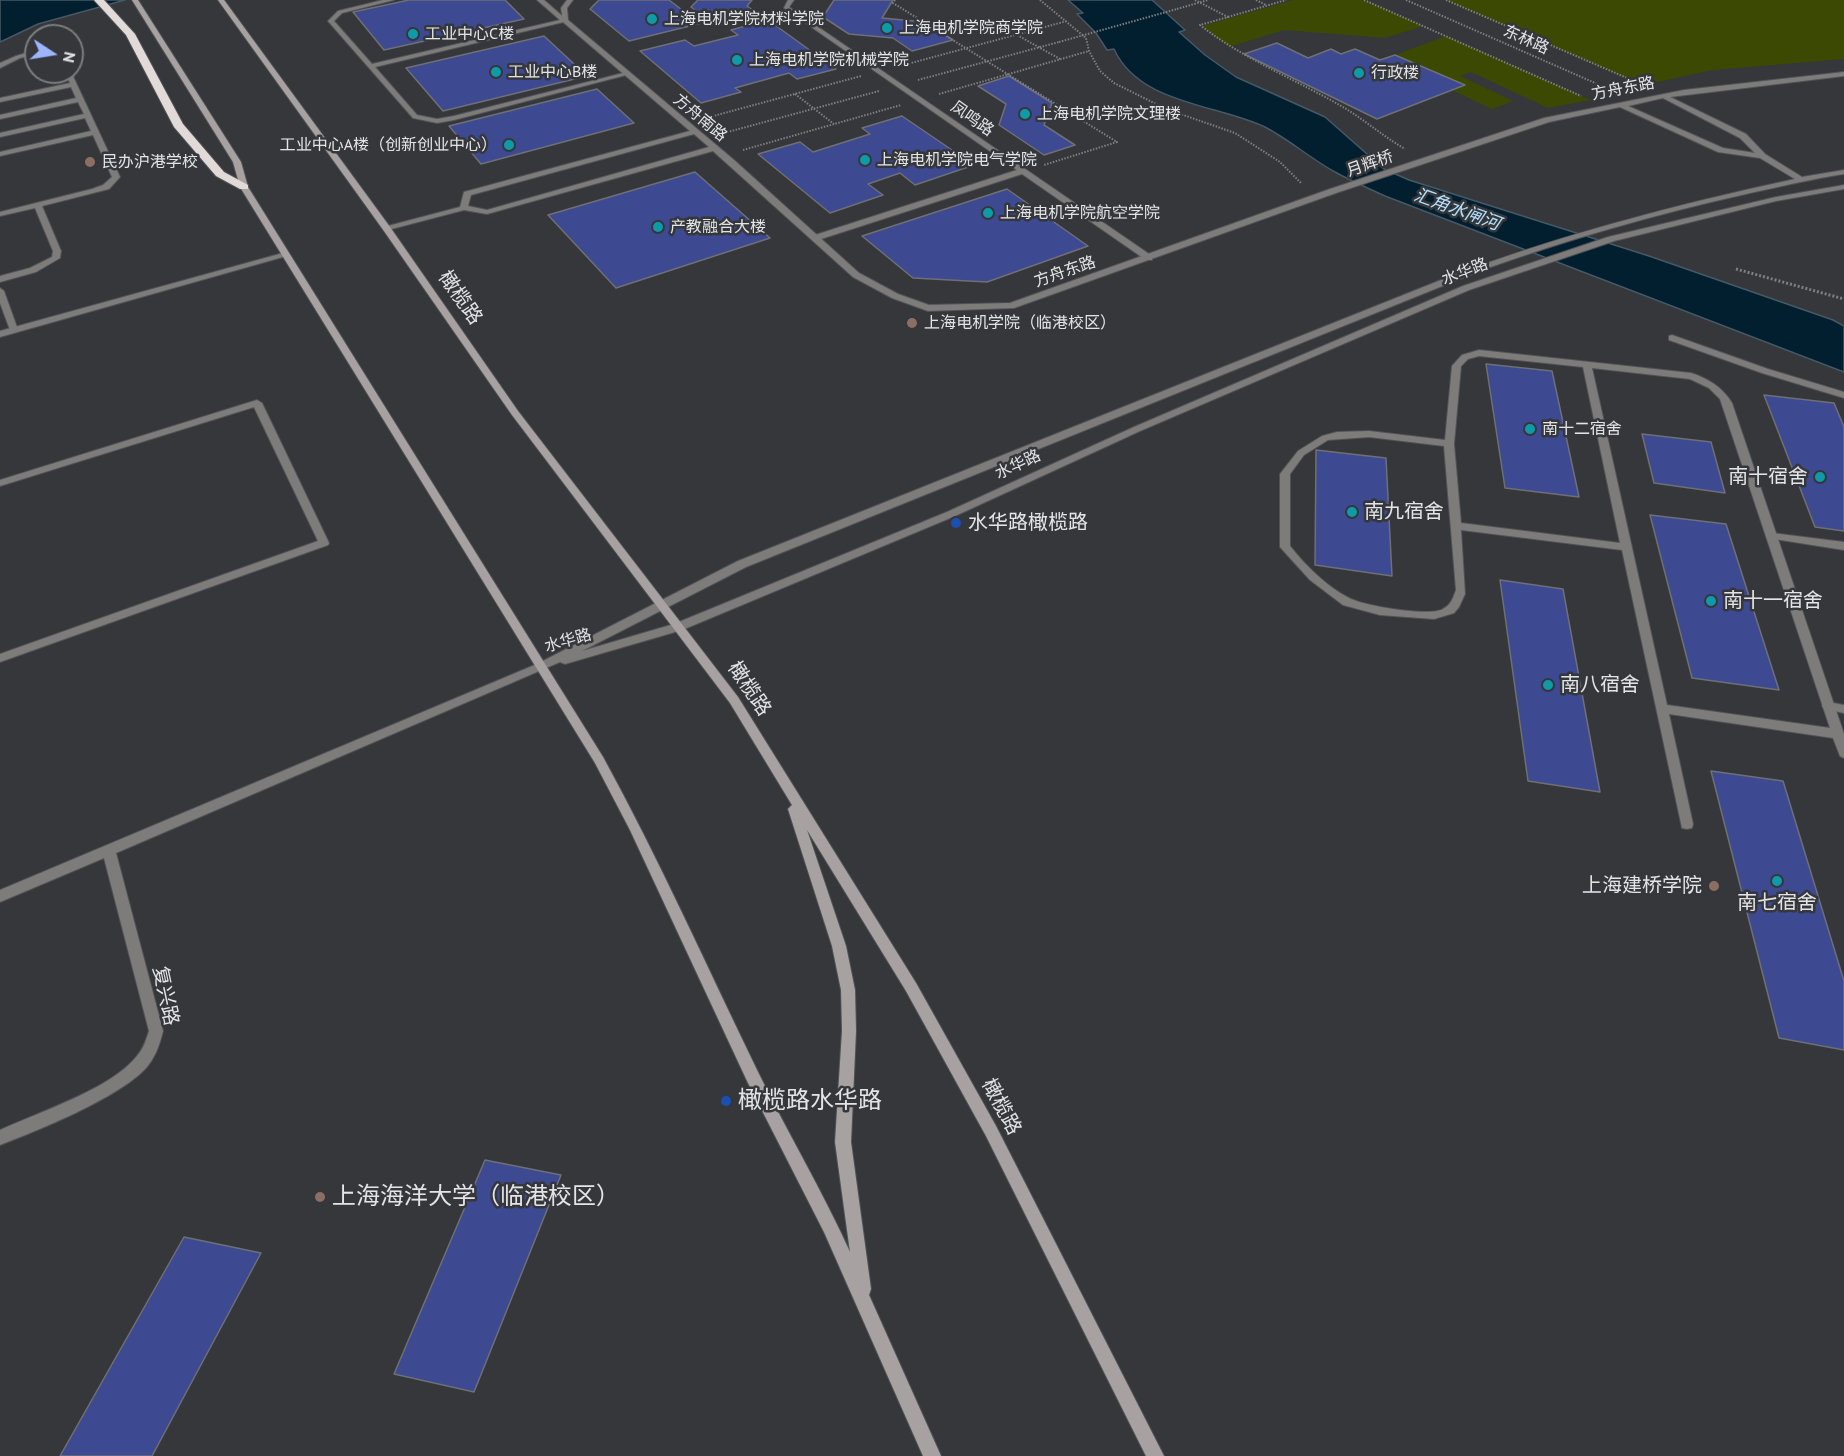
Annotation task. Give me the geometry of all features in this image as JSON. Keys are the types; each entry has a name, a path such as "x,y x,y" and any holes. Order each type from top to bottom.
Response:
{"highway":[{"path":"99,0 130,34 178,125 220,174 243,187"}],"main road":[{"path":"135,0 237,162 243,187 599,760 636,829 753,1078 830,1226 933,1456"},
{"name":"橄榄路","path":"221,0 387,229 515,413 734,700 788,791 911,987 991,1131 1155,1456"},
{"path":"788,791 839,945 848,990 849,1030 843,1142 865,1305"}],"street":[{"path":"391,0 340,12 330,21 415,117 437,121 627,74"},
{"name":"方舟南路","path":"540,0 714,148 815,238"},
{"path":"370,66 565,21 564,8 570,0"},
{"name":"凤鸣路","path":"791,0 786,7 1149,258"},
{"path":"0,66 24,55"},
{"name":"方舟东路","path":"1415,163 1547,120 1606,107 1758,82 1844,74"},
{"path":"0,100 74,84 116,177 113,182 95,191 0,214"},
{"path":"1662,96 1743,136 1762,156 1799,178"},
{"path":"0,117 81,99"},
{"path":"1621,105 1721,150 1762,156"},
{"path":"0,135 88,115"},
{"path":"0,154 96,132"},
{"path":"464,208 467,194 695,132"},
{"path":"387,229 464,208 487,212 714,148"},
{"name":"月辉桥","path":"1333,191 1415,163"},
{"path":"815,238 1023,171"},
{"name":"水华路","path":"541,667 661,603 753,559 1515,254 1588,231 1799,178 1844,172"},
{"name":"水华路","path":"541,667 678,627 951,514 1137,429 1466,288 1611,239 1776,199 1844,187"},
{"name":"方舟东路","path":"815,238 856,275 895,296 928,308 1011,306 1333,191"},
{"path":"0,279 33,270 56,258 57,251 38,205"},
{"path":"0,334 286,255"},
{"path":"0,291 14,330"},
{"path":"1672,338 1765,371 1844,395"},
{"path":"1449,444 1369,434 1337,435 1325,438 1301,453 1285,474 1283,540 1285,547 1299,562 1348,603 1431,616 1444,614 1459,600 1461,590 1449,444 1457,366 1465,357 1479,353 1692,376 1708,382 1720,391 1727,403 1844,753"},
{"path":"1587,364 1687,824"},
{"path":"0,483 257,403 324,543 0,658"},
{"path":"1456,526 1627,547"},
{"path":"1772,536 1844,546"},
{"path":"0,896 541,667"},
{"path":"1828,706 1844,709"},
{"path":"1662,709 1838,734"},
{"name":"复兴路","path":"0,1138 111,1085 139,1066 151,1049 156,1031 108,849"}],"path":[{"path":"895,0 893,3 1117,142 1023,171"},
{"path":"1040,0 1086,38 1089,51 1100,71 1114,83 1135,96 1166,109 1243,137 1280,162 1315,198"},
{"path":"1195,0 1228,16"},
{"path":"1059,42 1208,0"},
{"path":"1256,0 1267,5"},
{"path":"1286,0 1200,25 1247,59 1339,104 1389,141 1425,159"},
{"path":"1364,0 1606,107"},
{"name":"东林路","path":"1406,0 1638,101"},
{"path":"1446,0 1649,87 1662,96"},
{"path":"1017,34 1060,60"},
{"path":"795,94 834,124"},
{"path":"1736,269 1844,299"}],"green space":[{"path":"1293,0 1364,0 1423,26 1385,38 1284,30 1229,47 1202,26"},
{"path":"1446,0 1844,0 1844,59 1713,70 1643,85"},
{"path":"1446,36 1590,100 1548,108 1471,72 1460,76 1513,101 1492,109 1452,90 1464,85 1395,55"}],"water":[{"path":"0,0 125,0 38,24 24,24 24,31 0,42"},
{"name":"汇角水闸河","path":"1068,0 1152,0 1185,30 1179,32 1205,55 1236,77 1325,117 1384,169 1409,180 1649,256 1833,320 1844,326 1844,372 1385,196 1335,172 1265,127 1160,92 1141,81 1126,67 1114,49 1107,50 1096,33 1077,14 1083,13"}],"building":[{"name":"工业中心C楼","path":"409,0 505,0 524,19 384,50 353,12"},
{"name":"上海电机学院材料学院","path":"599,0 669,0 690,16 695,15 706,22 629,41 590,9"},
{"path":"698,0 752,0 747,6 754,11 706,22 695,15 700,14 691,7"},
{"name":"上海电机学院商学院","path":"834,0 893,0 882,18 925,22 953,40 912,51 893,38 849,34 823,17"},
{"name":"上海电机学院机械学院","path":"768,20 836,69 797,79 789,73 735,88 741,92 701,103 640,51 685,40 694,46 738,35 731,30"},
{"name":"工业中心B楼","path":"544,36 587,76 443,111 406,68"},
{"name":"行政楼","path":"1277,43 1308,58 1331,49 1341,54 1355,49 1380,60 1395,55 1465,85 1377,119 1244,54"},
{"name":"上海电机学院文理楼","path":"1009,76 1052,103 1044,125 1075,145 1044,155 999,125 1006,104 978,86"},
{"name":"工业中心A楼（创新创业中心）","path":"597,89 634,123 481,164 449,126"},
{"name":"上海电机学院电气学院","path":"902,116 974,165 915,185 900,173 868,184 883,195 830,213 758,154 800,142 813,152 870,134 862,128"},
{"name":"产教融合大楼","path":"695,172 770,238 616,288 548,215"},
{"name":"上海电机学院航空学院","path":"1007,189 1088,246 987,282 913,278 862,236"},
{"name":"南十二宿舍","path":"1486,364 1552,371 1579,497 1505,488"},
{"name":"南十宿舍","path":"1764,395 1834,403 1844,427 1844,531 1815,527"},
{"path":"1642,434 1711,442 1725,493 1654,483"},
{"name":"南九宿舍","path":"1316,450 1386,458 1392,576 1315,565"},
{"name":"南十一宿舍","path":"1650,515 1726,524 1779,690 1692,678"},
{"name":"南八宿舍","path":"1500,580 1563,589 1600,792 1528,781"},
{"name":"南七宿舍","path":"1711,771 1783,781 1844,981 1844,1050 1779,1038"},
{"path":"485,1160 561,1175 474,1392 394,1374"},
{"path":"184,1237 261,1253 152,1456 60,1456"}],"place":[{"name":"上海电机学院材料学院","path":"652,19"},
{"name":"上海电机学院商学院","path":"887,28"},
{"name":"工业中心C楼","path":"413,34"},
{"name":"上海电机学院机械学院","path":"737,60"},
{"name":"工业中心B楼","path":"496,72"},
{"name":"行政楼","path":"1359,73"},
{"name":"上海电机学院文理楼","path":"1025,114"},
{"name":"工业中心A楼（创新创业中心）","path":"509,145"},
{"name":"上海电机学院电气学院","path":"865,160"},
{"name":"民办沪港学校","path":"90,162"},
{"name":"上海电机学院航空学院","path":"988,213"},
{"name":"产教融合大楼","path":"658,227"},
{"name":"上海电机学院（临港校区）","path":"912,323"},
{"name":"南十二宿舍","path":"1530,429"},
{"name":"南十宿舍","path":"1820,477"},
{"name":"南九宿舍","path":"1352,512"},
{"name":"水华路橄榄路","path":"956,523"},
{"name":"南十一宿舍","path":"1711,601"},
{"name":"南八宿舍","path":"1548,685"},
{"name":"南七宿舍","path":"1777,881"},
{"name":"上海建桥学院","path":"1714,886"},
{"name":"橄榄路水华路","path":"726,1101"},
{"name":"上海海洋大学（临港校区）","path":"320,1197"}]}
